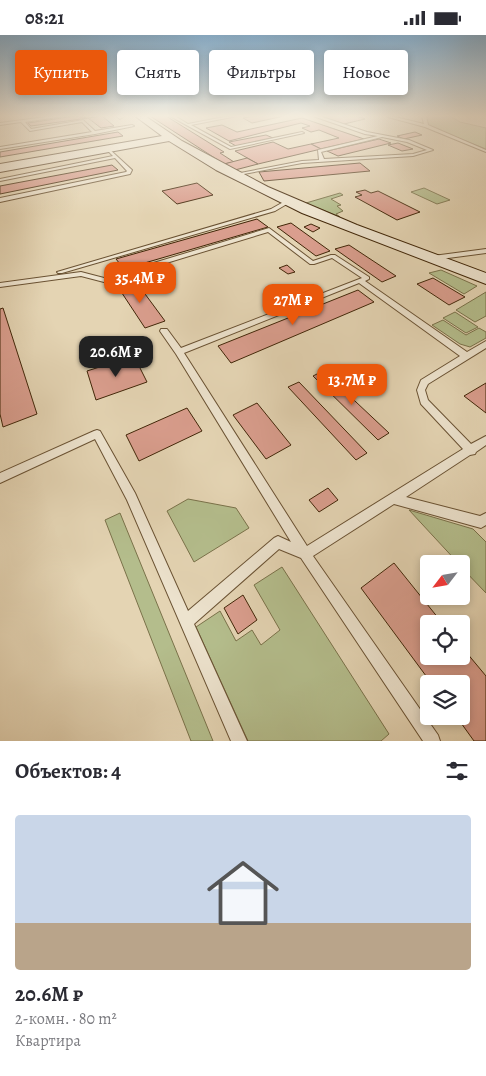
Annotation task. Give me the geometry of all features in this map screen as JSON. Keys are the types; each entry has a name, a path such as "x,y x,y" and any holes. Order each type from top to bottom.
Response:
{"street":[{"path":"0,168 111,153 124,149"},
{"path":"187,149 289,201 486,279"}],"lane":[{"path":"322,161 319,151 328,149"},
{"path":"235,175 282,165 413,155 431,150 428,149"},
{"path":"0,180 111,153 130,171 128,173 0,200"},
{"path":"26,282 273,210 289,201"},
{"path":"0,285 82,274 104,280 270,230 312,263 333,256 367,278 179,353"},
{"path":"432,259 486,251"},
{"path":"360,281 465,355"},
{"path":"164,331 305,554 432,741"},
{"path":"471,451 424,402 421,390 424,381 486,344"},
{"path":"0,478 97,434 131,497 239,741"},
{"path":"305,554 486,440"},
{"path":"395,499 484,522"},
{"path":"186,622 278,542 305,554"}],"green space":[{"path":"424,188 450,200 437,204 411,192"},
{"path":"340,193 343,195 331,199 341,205 337,206 343,211 336,214 340,217 298,200 306,203"},
{"path":"441,270 477,286 464,294 429,273"},
{"path":"486,292 486,316 475,322 456,310"},
{"path":"455,312 478,327 466,333 443,318"},
{"path":"443,320 466,335 479,328 486,332 486,338 470,347 460,344 432,325"},
{"path":"188,499 236,508 249,528 194,562 167,511"},
{"path":"409,510 473,529 486,542 486,593 470,576 470,555 451,555"},
{"path":"120,513 213,741 191,741 105,520"},
{"path":"282,567 389,734 381,741 248,741 196,627 220,611 236,641 252,630 261,645 280,630 254,585"}],"building":[{"path":"18,149 47,149 0,157 0,152"},
{"path":"201,149 219,149 224,152 220,153 234,162 224,164"},
{"path":"244,149 321,149 258,164 235,151"},
{"path":"336,149 367,149 338,156 327,151"},
{"path":"397,149 413,149 402,151"},
{"path":"247,158 258,164 235,170 224,164"},
{"path":"360,163 370,171 264,181 259,172"},
{"path":"112,165 118,170 0,194 0,186"},
{"path":"197,183 213,195 177,204 162,191"},
{"path":"365,190 371,193 378,191 420,212 397,220 355,197 362,195 356,192"},
{"path":"257,219 268,227 124,269 116,259"},
{"path":"291,223 330,251 316,256 277,227"},
{"path":"311,224 320,228 313,232 304,227"},
{"path":"349,245 396,276 382,282 335,249"},
{"path":"287,265 295,272 288,274 279,268"},
{"path":"433,278 465,297 449,305 417,284"},
{"path":"134,279 165,321 145,328 116,284"},
{"path":"358,290 374,302 231,363 218,346"},
{"path":"3,308 37,414 3,427 0,414 0,309"},
{"path":"134,356 147,382 96,400 87,371"},
{"path":"323,371 389,433 378,440 313,376"},
{"path":"299,382 367,453 356,460 288,387"},
{"path":"486,383 486,413 464,396"},
{"path":"257,403 291,445 266,459 233,415"},
{"path":"187,408 202,431 139,461 126,435"},
{"path":"328,488 338,500 319,512 309,500"},
{"path":"394,563 420,595 420,605 428,605 436,615 420,615 420,665 470,665 470,657 486,676 486,741 474,741 462,725 470,725 470,675 425,675 361,588"},
{"path":"243,595 257,620 238,634 224,608"}]}
